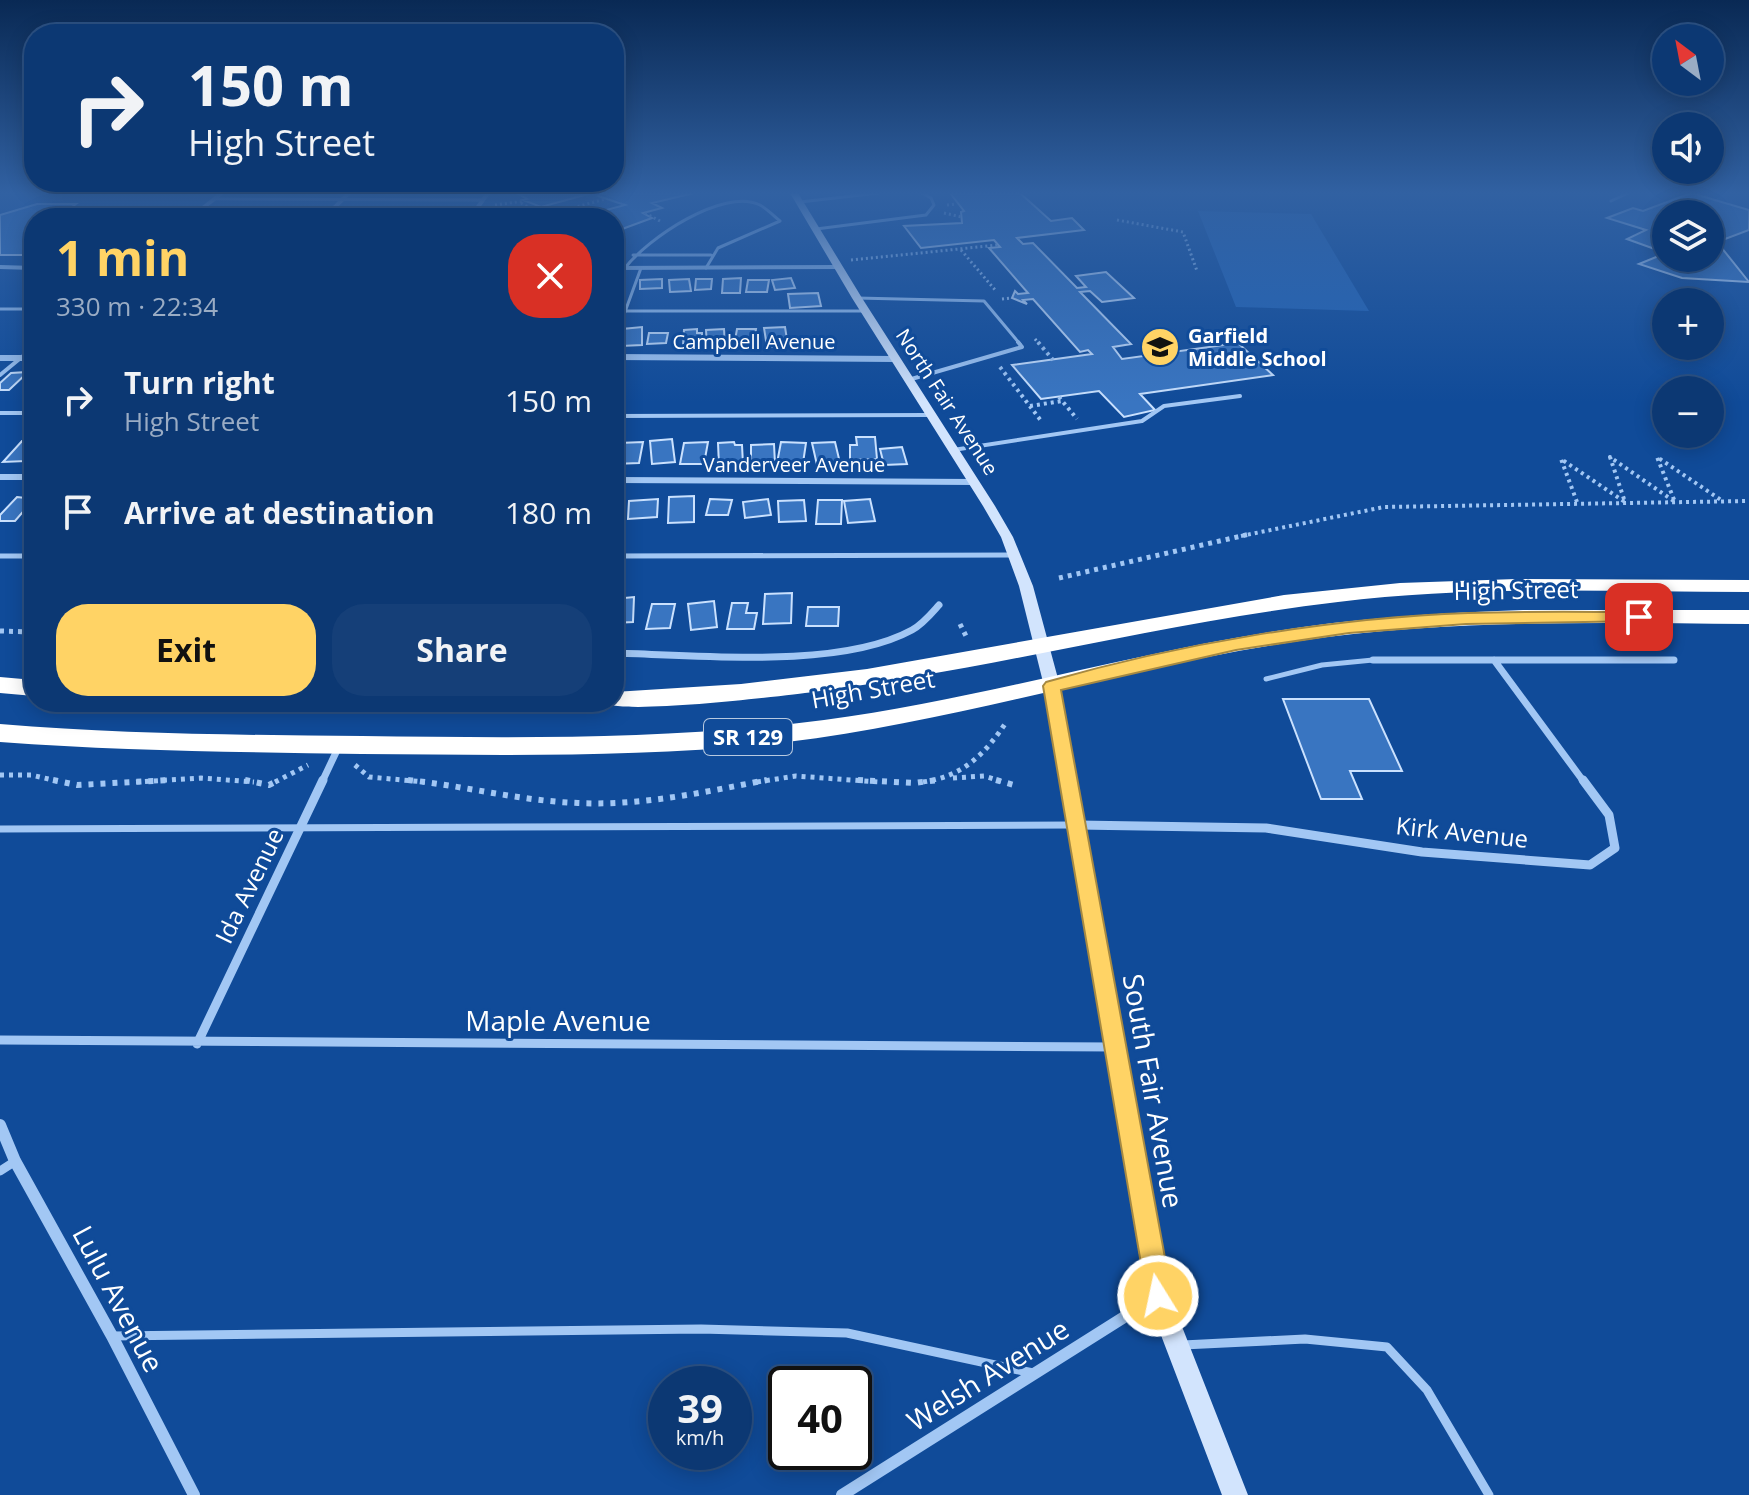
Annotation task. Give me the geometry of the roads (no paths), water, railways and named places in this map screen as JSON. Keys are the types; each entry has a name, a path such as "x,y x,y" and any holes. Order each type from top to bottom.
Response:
{"highway":[{"name":"High Street","path":"624,700 738,694 868,677 1285,601 1373,592 1510,587 1749,586"},
{"name":"High Street","path":"0,733 141,743 339,745 604,746 752,737 874,720 1052,686 1236,645 1375,625 1466,618 1749,617"},
{"path":"0,685 24,687"}],"street":[{"path":"625,268 842,264"},
{"name":"North Fair Avenue","path":"842,264 857,298 974,482 1015,555 1052,686"},
{"path":"0,267 24,268"},
{"name":"Campbell Avenue","path":"624,357 895,359"},
{"path":"0,358 21,358"},
{"path":"0,477 24,477"},
{"name":"Vanderveer Avenue","path":"624,480 974,482"},
{"name":"High Street","path":"624,653 769,655 854,648 912,630 939,605"},
{"path":"1373,660 1674,660"},
{"name":"Kirk Avenue","path":"1076,825 1266,828 1422,852 1590,865 1615,848 1609,815 1494,660"},
{"name":"South Fair Avenue","path":"1052,686 1158,1296 1235,1495"},
{"name":"Ida Avenue","path":"197,1044 339,745"},
{"name":"Maple Avenue","path":"0,1040 197,1044 1115,1047"},
{"name":"Lulu Avenue","path":"0,1125 15,1161 112,1336 194,1495"},
{"name":"Welsh Avenue","path":"842,1495 1158,1296"}],"lane":[{"path":"625,268 628,263"},
{"path":"706,268 708,263"},
{"path":"641,268 625,311 865,311"},
{"path":"857,298 984,301 1022,347 908,380"},
{"path":"0,309 24,309"},
{"path":"0,375 24,355"},
{"path":"953,450 1142,421 1164,406 1240,396"},
{"path":"0,413 24,413"},
{"path":"624,416 929,415"},
{"path":"624,556 1015,555"},
{"path":"0,556 24,556"},
{"path":"1266,679 1322,665 1373,660"},
{"path":"0,829 1076,825"},
{"path":"0,1171 15,1161"},
{"path":"112,1336 701,1329 847,1333 1036,1374"},
{"path":"1175,1346 1305,1339 1387,1347 1427,1390 1489,1495"}],"place":[{"name":"Garfield Middle School","path":"1160,347"}]}
